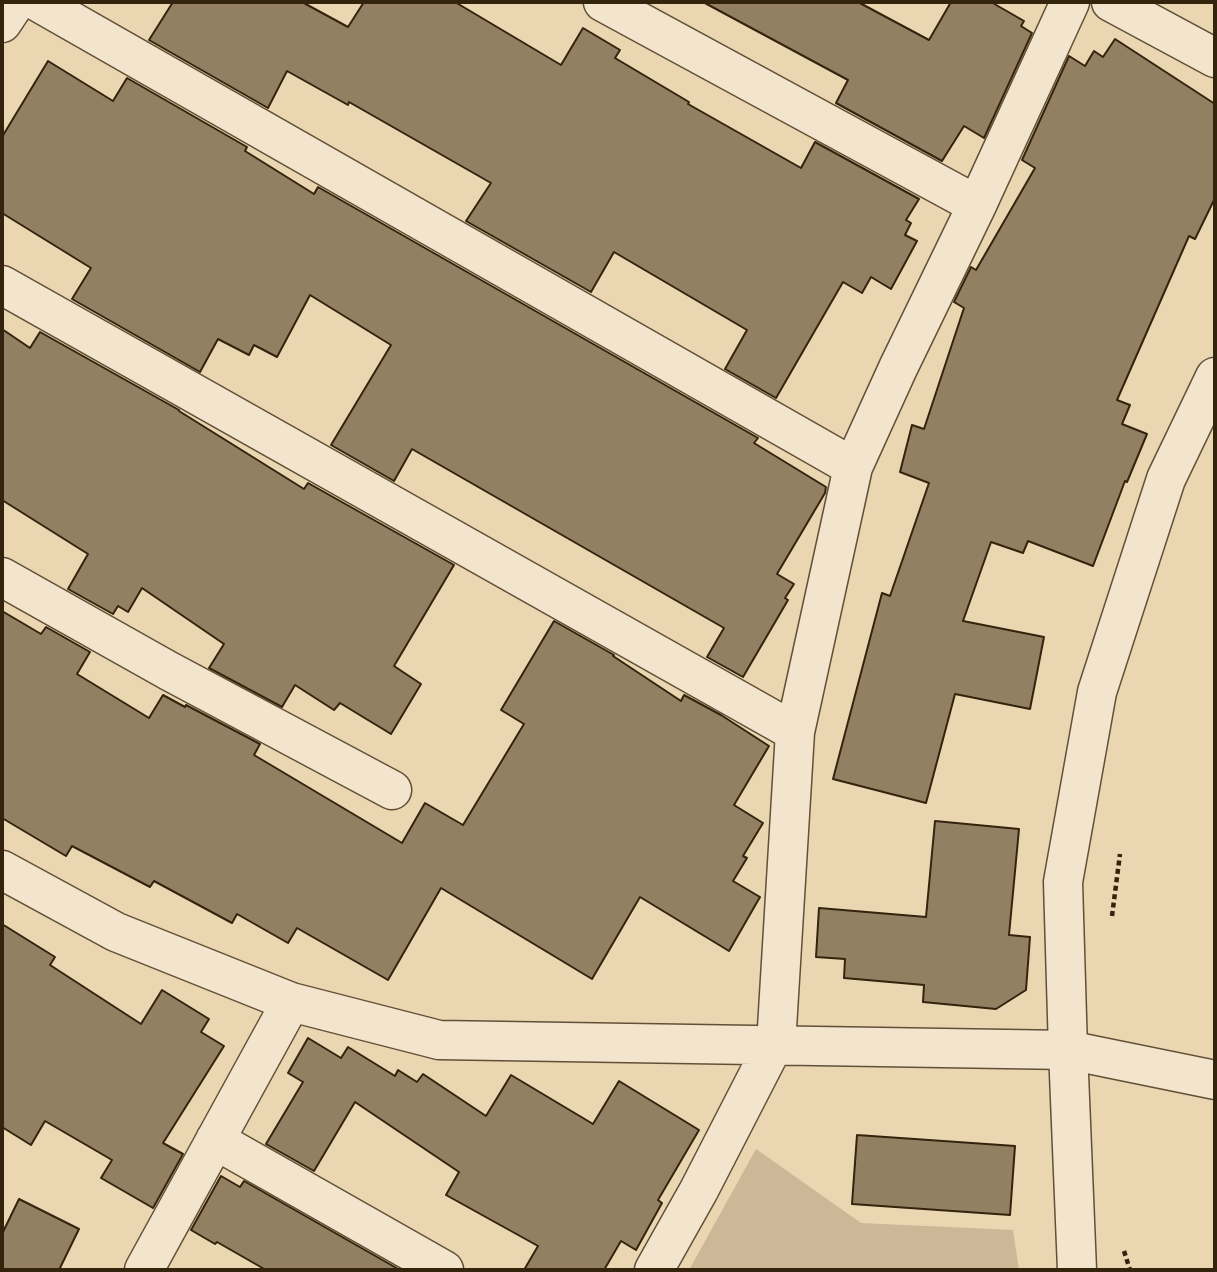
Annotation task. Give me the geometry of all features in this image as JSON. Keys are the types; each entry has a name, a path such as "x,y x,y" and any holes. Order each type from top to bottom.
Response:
{"street":[{"path":"2,23 16,2"},
{"path":"38,2 853,467"},
{"path":"603,2 977,205"},
{"path":"654,1270 699,1190 773,1046 777,1028 795,732 853,467 1070,2"},
{"path":"1111,2 1215,58"},
{"path":"2,285 795,732"},
{"path":"1077,1270 1063,882 1097,692 1166,479 1215,377"},
{"path":"2,577 169,671 392,790"},
{"path":"2,870 116,932 291,1002 439,1040 1068,1050 1215,1080"},
{"path":"144,1270 291,1002"},
{"path":"215,1140 444,1270"}],"path":[{"path":"1112,920 1120,854"},
{"path":"1123,1247 1130,1270"}],"shaded area":[{"path":"756,1149 861,1223 1013,1230 1019,1270 689,1270"}],"building":[{"path":"173,2 302,2 348,27 364,2 455,2 561,65 583,28 620,50 615,58 689,102 688,104 801,168 815,142 919,199 906,220 911,223 905,235 917,241 891,289 871,277 862,293 843,282 776,398 725,369 747,330 614,252 591,292 466,221 491,183 349,102 348,105 287,71 268,108 149,40"},
{"path":"703,2 858,2 929,40 951,2 991,2 1024,21 1021,26 1032,33 984,138 964,126 942,161 836,103 848,80"},
{"path":"1115,39 1215,104 1215,198 1195,239 1189,236 1117,400 1130,405 1122,424 1147,434 1127,482 1125,481 1093,566 1028,541 1023,553 991,542 963,621 1044,637 1030,709 955,694 926,803 833,779 882,593 890,596 929,483 900,472 912,425 924,429 964,308 954,302 971,267 976,270 1035,168 1022,160 1069,56 1085,66 1094,51 1103,57"},
{"path":"48,61 113,101 127,78 247,147 245,151 314,194 318,187 758,438 754,443 826,487 777,574 794,584 785,598 788,600 743,677 707,657 724,628 412,449 394,481 331,445 391,345 310,295 277,357 254,345 249,355 218,339 200,372 72,299 91,268 2,213 2,137"},
{"path":"2,329 30,348 40,332 179,410 304,489 308,483 454,565 394,666 421,684 391,734 340,703 334,710 295,685 282,707 209,668 224,644 142,588 128,612 118,606 113,614 68,589 88,554 2,500"},
{"path":"2,611 41,634 46,627 90,652 77,674 149,718 163,695 185,707 186,705 260,744 254,755 402,843 425,803 463,825 524,724 501,710 554,621 614,655 681,701 684,695 769,746 734,805 763,823 743,856 747,858 733,881 760,897 729,951 640,897 592,979 441,888 388,980 297,928 288,943 237,914 232,923 154,881 150,887 72,846 66,856 2,818"},
{"path":"935,821 1019,829 1009,935 1030,937 1026,990 996,1009 923,1002 924,985 844,978 845,959 816,957 819,908 926,917"},
{"path":"2,924 55,957 50,965 141,1024 162,990 209,1019 201,1032 224,1046 163,1143 183,1154 153,1208 101,1178 112,1160 45,1121 31,1145 2,1127"},
{"path":"308,1038 341,1058 348,1047 395,1076 398,1070 417,1082 423,1074 486,1116 511,1075 593,1124 619,1081 699,1130 658,1200 662,1203 636,1250 621,1241 604,1270 524,1270 538,1246 446,1195 459,1172 355,1102 314,1171 266,1144 303,1082 288,1073"},
{"path":"857,1135 1015,1146 1010,1215 852,1204"},
{"path":"221,1176 240,1187 244,1181 400,1270 266,1270 217,1242 215,1244 191,1230"},
{"path":"19,1199 79,1229 59,1270 2,1270 2,1234"}]}
